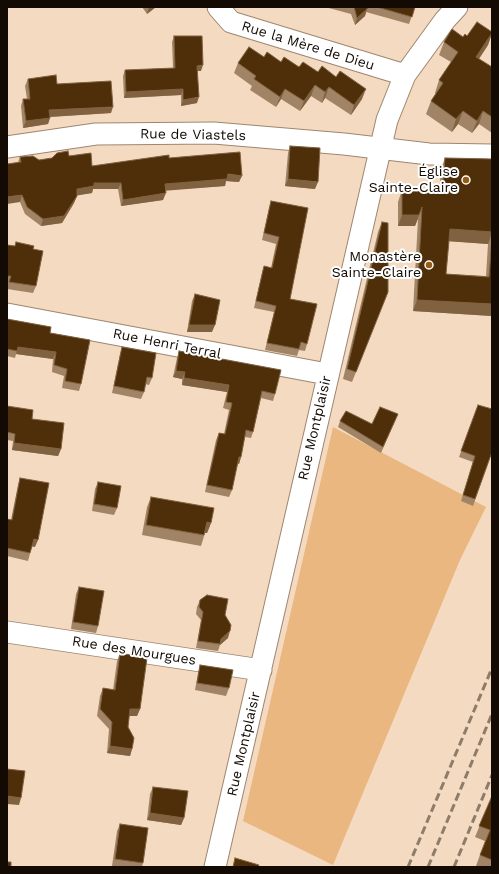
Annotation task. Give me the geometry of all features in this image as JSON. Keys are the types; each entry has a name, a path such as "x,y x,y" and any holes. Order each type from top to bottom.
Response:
{"street":[{"name":"Rue la Mère de Dieu","path":"218,7 231,22 405,75"},
{"name":"Rue Montplaisir","path":"215,867 261,670 327,374 387,120 405,75 456,7"},
{"name":"Rue de Viastels","path":"7,147 96,134 214,133 380,148 429,154 492,155"},
{"name":"Rue Henri Terral","path":"7,314 327,374"},
{"name":"Rue des Mourgues","path":"7,632 261,670"}],"shaded area":[{"path":"333,427 486,507 460,560 333,865 243,821"}],"building":[{"path":"354,7 368,7 357,18"},
{"path":"377,7 415,7 412,17"},
{"path":"477,22 492,32 476,57 492,67 492,117 483,111 477,121 463,111 456,119 431,101 443,83 439,80 458,52 444,42 452,29 463,37 465,34 467,36"},
{"path":"174,36 202,36 203,65 197,66 199,97 183,100 183,89 126,92 125,70 175,68"},
{"path":"249,47 264,57 267,52 281,62 284,57 299,67 303,62 318,72 322,66 336,77 340,71 366,89 354,105 329,87 325,92 315,85 304,101 285,89 280,97 254,79 256,76 238,63"},
{"path":"56,75 57,84 111,81 113,107 49,110 50,118 26,121 23,99 30,99 28,79"},
{"path":"290,146 320,148 318,182 288,179"},
{"path":"68,151 69,156 91,153 92,166 169,155 169,158 240,152 242,176 228,174 227,179 165,184 166,193 123,200 121,183 94,183 94,186 77,189 77,196 64,216 43,219 27,207 22,195 7,197 7,164 21,162 20,157 33,156 39,160 52,158 57,153"},
{"path":"445,158 492,159 492,232 450,229 446,274 489,277 492,238 492,304 417,300 422,207 419,215 402,215 402,190 442,193"},
{"path":"271,201 308,208 290,299 317,304 307,344 301,342 299,349 267,343 276,306 256,301 264,266 272,268 279,237 264,233"},
{"path":"382,222 388,223 388,292 356,372 347,369"},
{"path":"16,242 34,246 33,249 43,251 36,286 9,282 11,276 7,276 7,245 15,246"},
{"path":"195,294 220,300 215,325 189,325"},
{"path":"7,319 51,327 50,333 90,340 81,384 65,381 67,369 54,365 56,352 18,347 17,351 7,349"},
{"path":"122,347 156,353 152,378 147,377 144,392 114,386"},
{"path":"179,351 281,370 275,394 262,391 253,432 246,430 241,457 239,457 232,490 207,485 219,433 225,434 232,403 226,402 229,385 184,378 185,372 176,371"},
{"path":"478,405 492,409 492,452 475,499 463,495 475,456 461,451"},
{"path":"7,406 33,410 32,419 64,423 61,449 14,443 15,434 7,432"},
{"path":"380,407 398,414 383,447 340,421 346,411 372,424"},
{"path":"20,478 49,483 38,540 34,539 30,553 7,548 7,519 12,520"},
{"path":"98,482 121,486 117,508 94,504"},
{"path":"151,497 214,508 211,523 207,522 204,535 146,525"},
{"path":"79,587 104,591 98,626 73,622"},
{"path":"207,595 228,599 225,615 231,625 230,631 221,639 220,644 198,641 203,612 199,607 200,600"},
{"path":"120,653 147,658 140,709 130,709 128,727 134,738 132,749 110,746 112,722 100,709 103,688 115,690"},
{"path":"200,665 233,670 229,688 197,683"},
{"path":"7,769 25,771 21,798 7,796"},
{"path":"153,787 188,791 184,818 150,813"},
{"path":"492,796 492,860 480,855 490,830 479,826"},
{"path":"120,824 148,828 143,863 115,859"},
{"path":"235,858 259,865 258,867 233,867"},
{"path":"7,862 11,862 11,867 7,867"}],"railway":[{"path":"408,867 492,668"},
{"path":"428,867 492,714"},
{"path":"454,867 492,775"}],"place":[{"name":"Église Sainte-Claire","path":"466,180"},
{"name":"Monastère Sainte-Claire","path":"429,265"}]}
